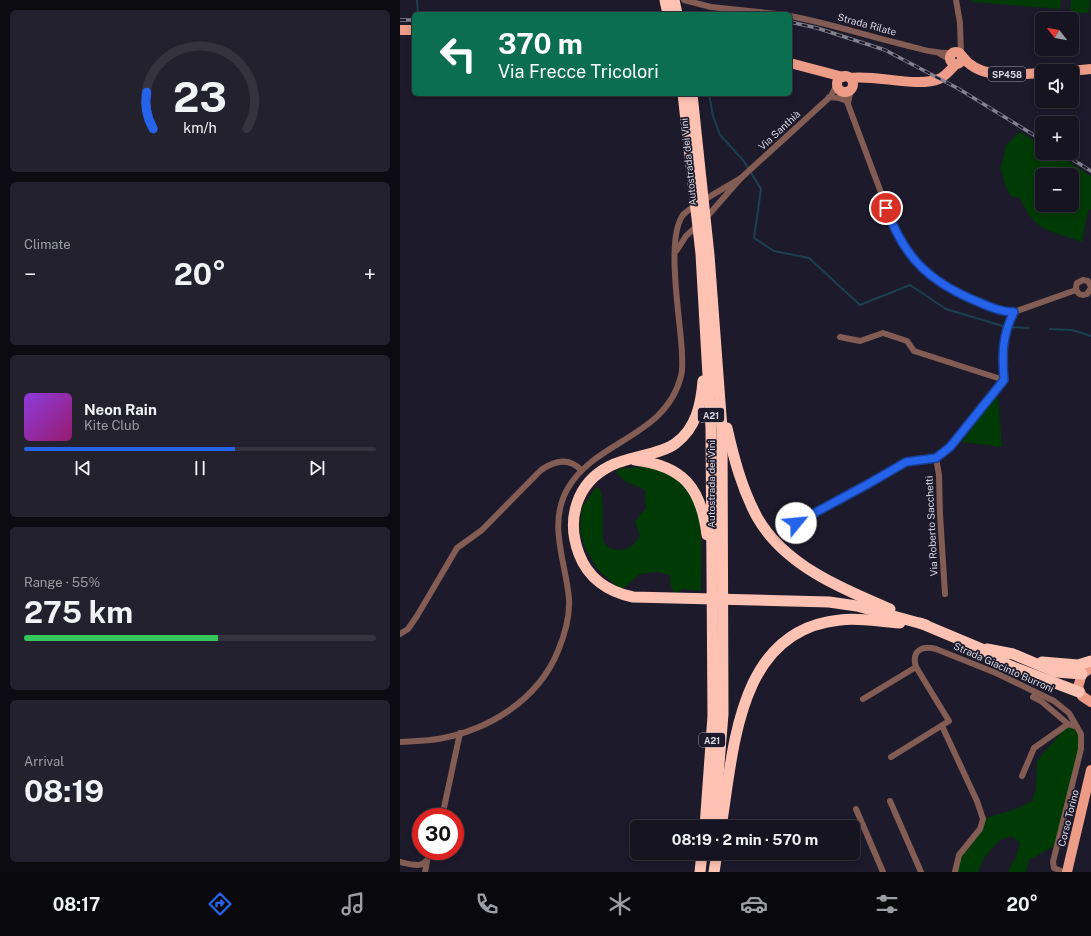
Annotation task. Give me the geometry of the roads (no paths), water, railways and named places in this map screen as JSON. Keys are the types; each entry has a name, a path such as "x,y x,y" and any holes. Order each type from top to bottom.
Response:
{"highway":[{"path":"665,0 668,12"},
{"path":"674,0 677,12"},
{"name":"Autostrada dei Vini","path":"683,96 705,255 720,392 722,429 718,576 718,653 706,820"},
{"name":"Autostrada dei Vini","path":"692,96 705,255 703,287 718,576"},
{"path":"703,287 700,308 704,375 700,406 690,429 675,444 610,466 592,480 578,499 572,519 573,539 581,561 593,577 602,585 615,592 633,597 650,599 830,602 857,606 926,625"},
{"path":"720,392 739,474 758,518 770,535 787,552 830,582 982,649 1008,665 1079,692"},
{"path":"628,460 654,462 673,470 691,485 701,505 718,576"},
{"path":"722,820 736,735 744,705 758,672 777,649 802,630 840,619 926,625"},
{"path":"982,649 1062,665 1078,665 1091,660"},
{"name":"Autostrada dei Vini","path":"715,820 723,714 718,653"},
{"path":"1020,657 1042,668 1056,672 1086,671"},
{"path":"700,872 701,860"},
{"path":"710,872 711,860"},
{"path":"714,872 716,860"}],"main road":[{"path":"400,30 412,30"},
{"path":"792,64 828,74 844,85 865,78 912,81 938,79 956,58"},
{"name":"SP458","path":"956,58 972,67 993,74 1035,73"},
{"path":"1079,70 1091,69"},
{"path":"1086,671 1078,682 1079,692 1090,704"},
{"name":"Corso Torino","path":"1067,872 1090,777"}],"street":[{"path":"684,0 711,8 755,12"},
{"path":"956,0 961,42 956,58"},
{"name":"Strada Rilate","path":"792,16 822,22 860,34 956,58"},
{"path":"844,85 847,103 895,230 907,251 924,271 944,286 996,309 1014,312 1076,290"},
{"name":"Via Santhià","path":"676,255 679,244 713,211 741,178 830,96 844,85"},
{"path":"830,96 840,98 847,103"},
{"name":"Via Santhià","path":"676,255 675,237 678,224 684,213 741,178"},
{"path":"400,742 437,739 460,734 491,722 512,710 529,695 554,662 568,625 569,602 557,529 560,509 567,489 581,470 644,429 659,415 674,397 682,375 676,255"},
{"path":"1076,290 1077,283 1088,278 1091,288 1087,294"},
{"path":"1076,290 1082,295 1087,294"},
{"path":"1087,294 1091,300"},
{"path":"796,523 906,462 936,458 950,447 1004,380 1002,354 1005,334 1014,312"},
{"path":"840,337 860,341 883,333 906,341 914,351 1004,380"},
{"name":"Via Roberto Sacchetti","path":"936,458 939,475 945,594"},
{"path":"400,634 408,629 417,616 457,548 482,530 541,470 554,462 563,461 575,464 581,470"},
{"name":"Strada Giacinto Burroni","path":"916,667 914,661 916,654 922,648 928,647 936,649 996,673 1054,701 1069,713 1081,734 1081,749 1053,862 1054,868 1063,872"},
{"path":"863,699 916,667 949,721 892,757"},
{"path":"1033,697 1041,701 1068,724 1077,727"},
{"path":"1022,776 1034,748 1068,724"},
{"path":"942,726 977,801 983,819 980,829 959,855 955,872"},
{"path":"444,808 460,734"},
{"path":"890,801 920,872"},
{"path":"856,809 883,872"},
{"path":"400,862 413,865 427,862 425,872"}],"waterway":[{"path":"417,0 418,12"},
{"path":"709,96 713,116 720,135 743,160 761,189 754,238 774,251 809,258 860,305 910,285 946,309 1006,327"},
{"path":"1010,327 1028,328"},
{"path":"1050,329 1072,330 1091,336"}],"railway":[{"path":"400,20 412,20"},
{"path":"792,22 817,28 885,50 959,89 1035,136"},
{"path":"1073,160 1091,171"}]}
